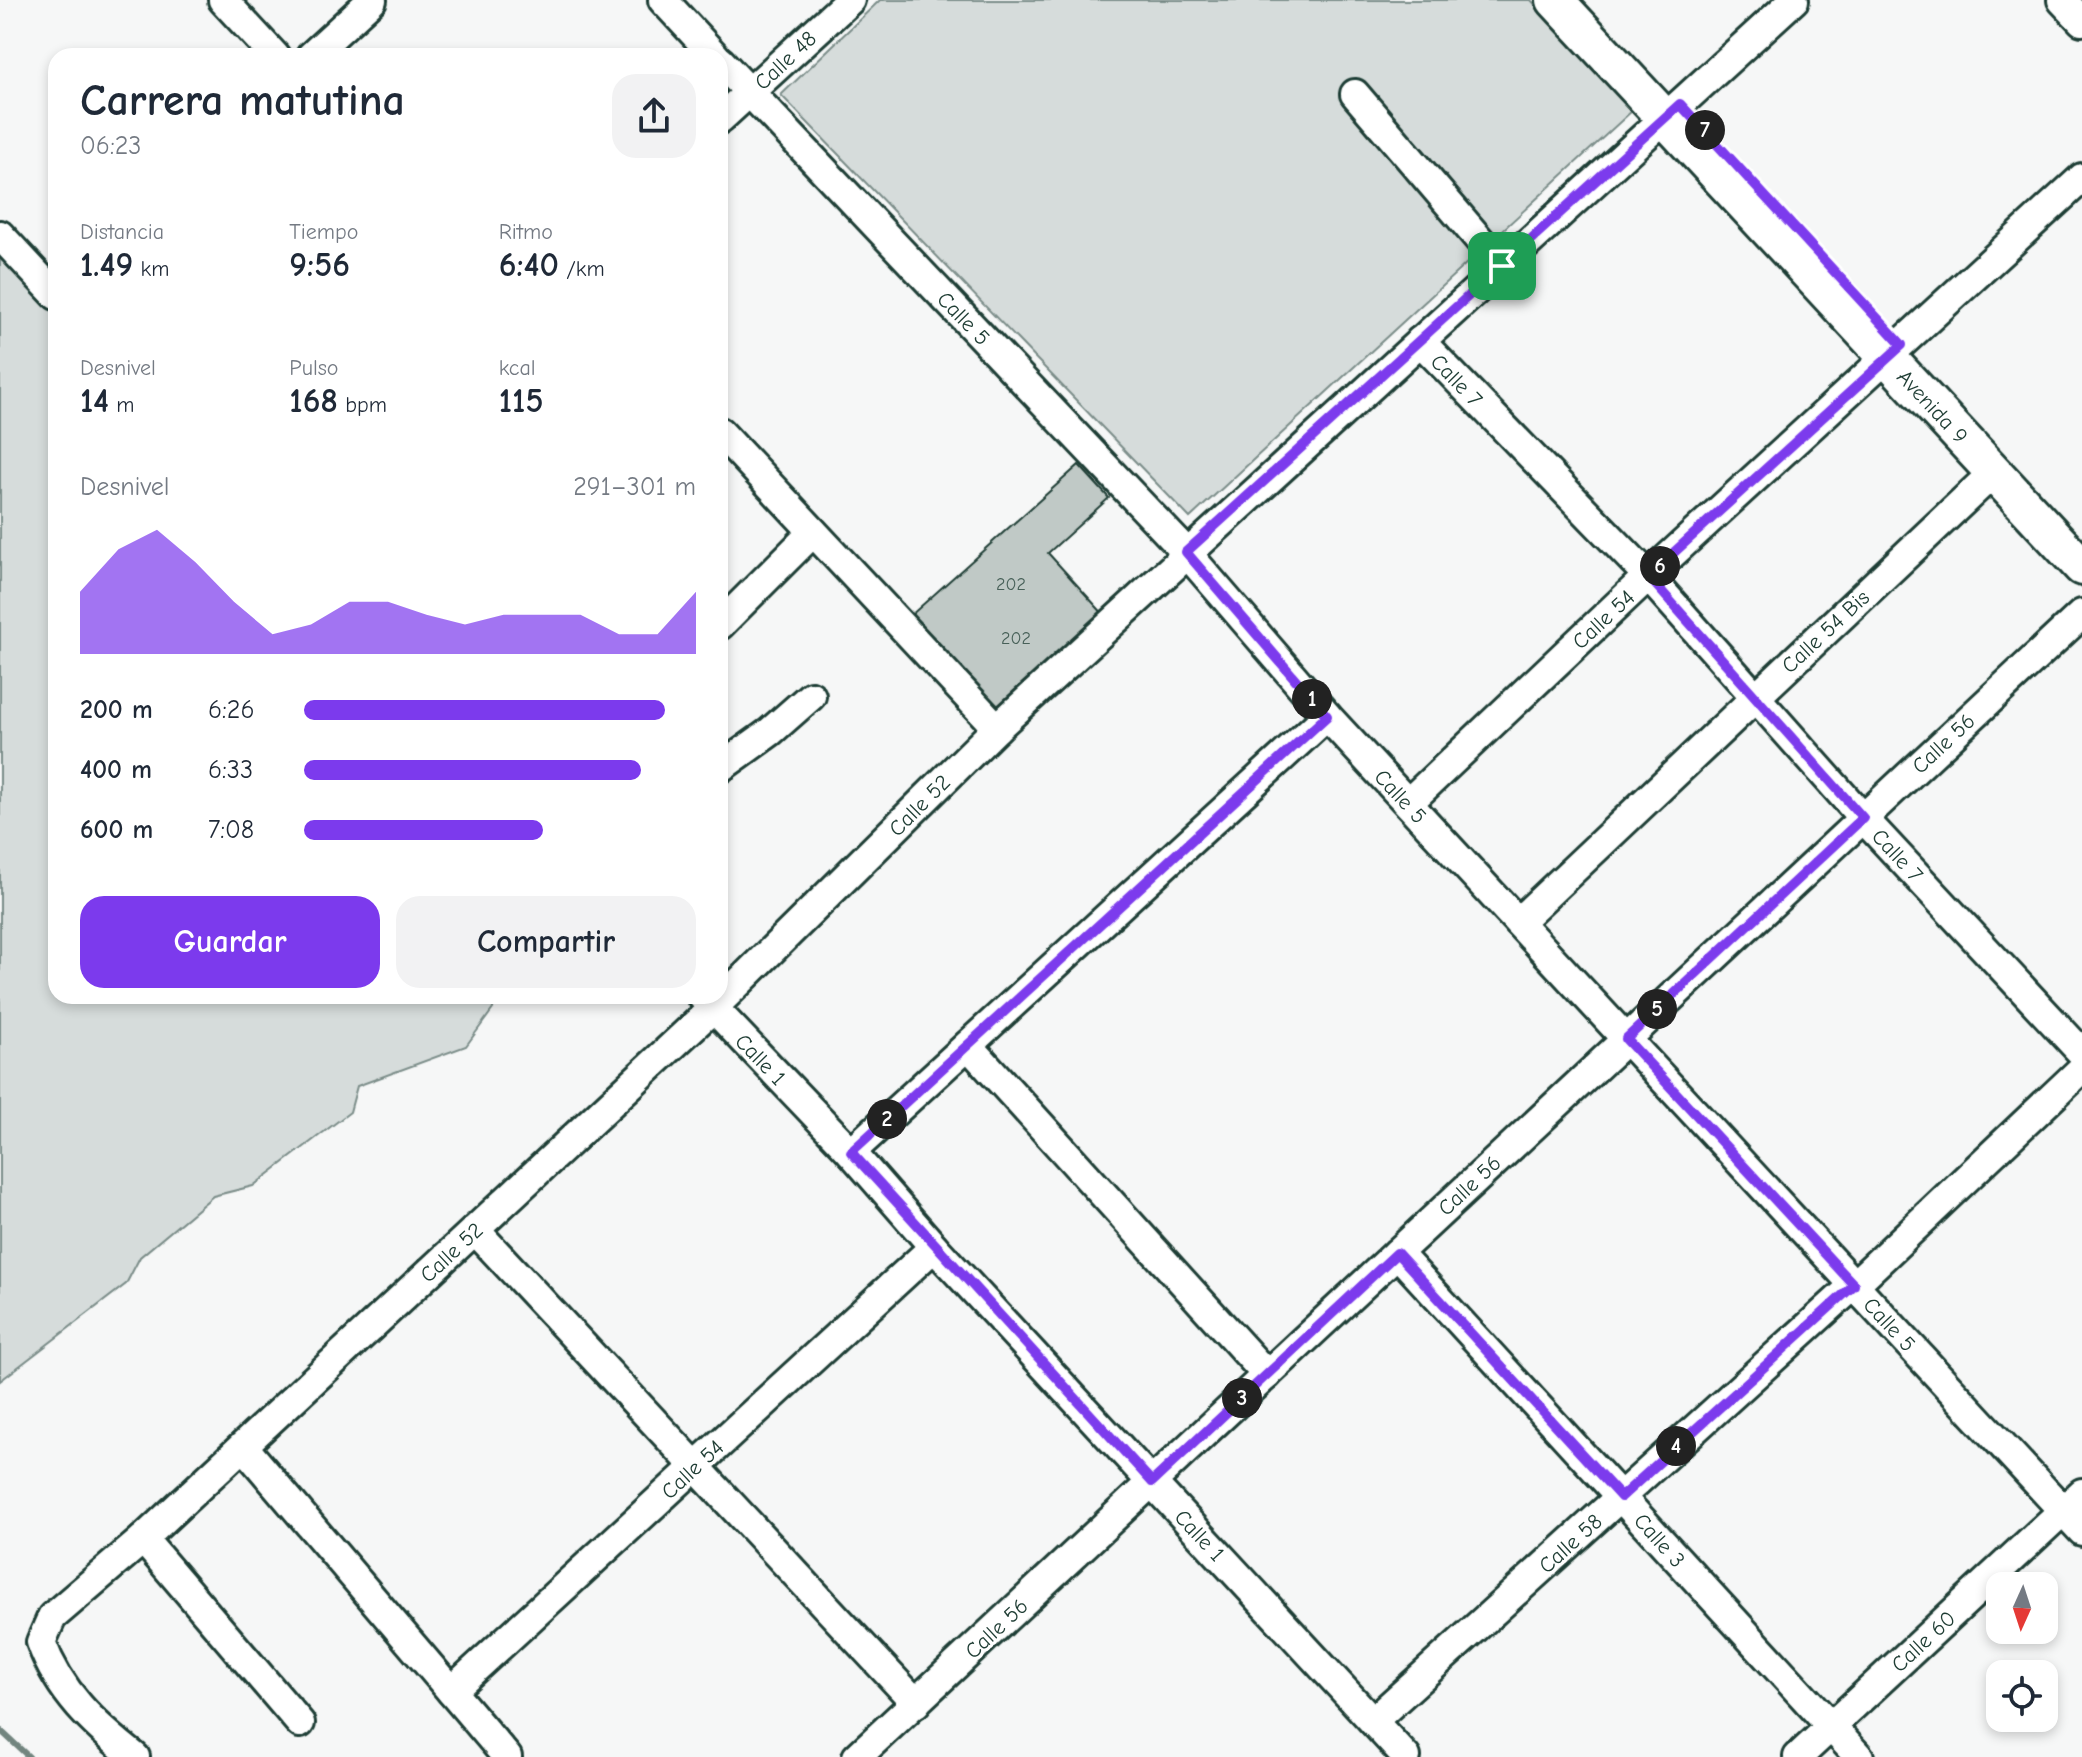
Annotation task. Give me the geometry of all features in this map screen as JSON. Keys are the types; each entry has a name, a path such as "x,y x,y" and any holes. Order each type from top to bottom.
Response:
{"main road":[{"name":"Avenida 9","path":"1555,0 1672,111 1895,351 2082,539"},
{"name":"Avenida 9","path":"1584,0 1672,111"},
{"name":"Avenida 9","path":"1895,351 1994,472 2082,567"}],"street":[{"path":"223,0 268,48"},
{"path":"320,48 372,0"},
{"path":"663,0 708,48"},
{"name":"Calle 48","path":"728,112 850,0"},
{"name":"Calle 52","path":"728,982 1186,552 1794,0"},
{"path":"2062,0 2082,21"},
{"name":"Calle 5","path":"728,70 1186,552 1327,716 1854,1285 2072,1502 2082,1531"},
{"path":"1355,94 1502,266"},
{"name":"Calle 54","path":"1408,803 1648,576 2082,178"},
{"path":"0,235 48,284"},
{"name":"Calle 7","path":"1420,341 1648,576 1757,695 1863,818 2082,1053"},
{"path":"728,441 997,728"},
{"name":"Calle 54 Bis","path":"1518,922 1994,472"},
{"path":"728,617 813,532"},
{"name":"Calle 56","path":"857,1757 2082,614"},
{"path":"728,762 770,732 811,696"},
{"path":"851,1152 1327,716"},
{"name":"Calle 52","path":"135,1757 101,1730 52,1673 41,1642 52,1617 143,1539 475,1230 705,1004"},
{"name":"Calle 1","path":"709,1004 851,1152 934,1247 1406,1757"},
{"path":"968,1045 1267,1375"},
{"name":"Calle 58","path":"1373,1721 1854,1285 2082,1069"},
{"path":"475,1230 916,1703"},
{"name":"Calle 54","path":"451,1691 934,1247"},
{"name":"Calle 3","path":"1397,1253 1859,1757"},
{"path":"243,1446 507,1757"},
{"name":"Calle 60","path":"1798,1757 2072,1502"},
{"path":"143,1539 300,1723"}],"shaded area":[{"path":"880,0 1531,0 1633,110 1190,518 781,95"},
{"path":"0,254 48,306 48,1004 493,1004 493,1009 466,1046 357,1086 350,1112 253,1186 213,1196 140,1257 126,1284 0,1381"}],"building":[{"path":"1079,465 1109,498 1048,553 1106,617 999,713 910,616"}],"waterway":[{"path":"0,1730 29,1757"}],"route":[{"path":"1680,104 1902,345 1648,576 1757,695 1863,818 1626,1039 1854,1285 1621,1497 1397,1253 1152,1482 934,1247 851,1152 1327,716 1186,552 1502,266 1680,104"}]}
